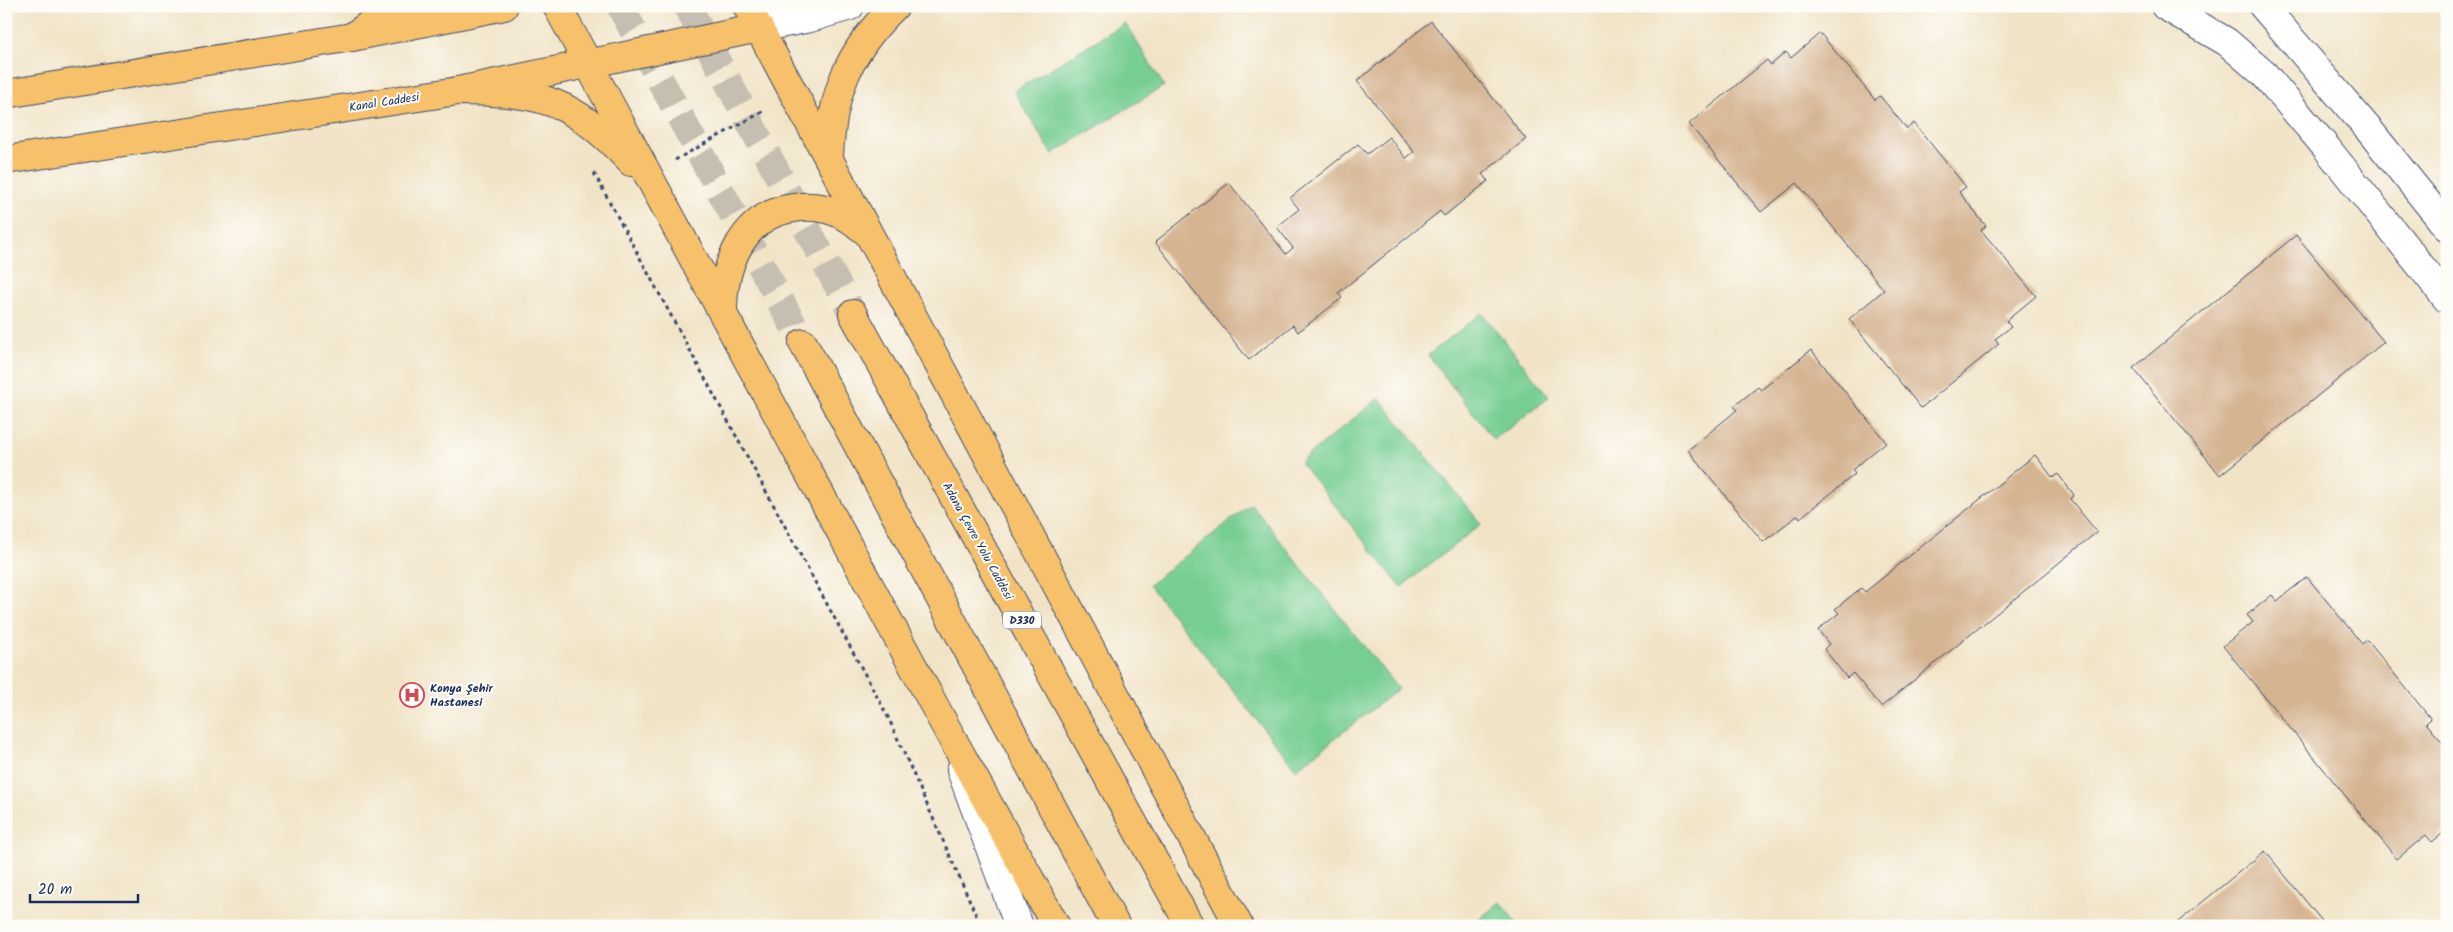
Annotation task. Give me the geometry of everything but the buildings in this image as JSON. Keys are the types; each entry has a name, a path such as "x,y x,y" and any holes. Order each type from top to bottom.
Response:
{"main road":[{"path":"352,36 395,6"},
{"path":"6,94 352,36 504,6"},
{"path":"557,6 948,731 1056,926"},
{"path":"829,157 830,122 840,86 851,61 867,37 895,6"},
{"path":"753,17 1239,926"},
{"name":"Kanal Caddesi","path":"6,160 458,91 588,64 753,17"},
{"path":"458,91 518,93 560,105 579,115 608,138 650,181"},
{"path":"723,311 723,287 737,247 751,228 767,216 786,209 806,206 826,209 847,217 869,234"},
{"name":"Adana Çevre Yolu Caddesi","path":"853,314 1190,926"},
{"path":"802,343 1116,926"}],"street":[{"path":"753,17 810,18 850,6"},
{"path":"2262,6 2369,130 2447,227"},
{"path":"2176,13 2227,42 2264,74 2325,146 2447,299"},
{"path":"948,731 982,829 1019,926"}],"path":[{"path":"607,197 650,181 795,94"},
{"path":"593,172 888,717 981,926"}],"green space":[{"path":"1125,23 1164,86 1052,154 1014,91"},
{"path":"1482,313 1549,397 1494,440 1428,355"},
{"path":"1379,398 1481,524 1401,587 1300,462"},
{"path":"1251,504 1398,689 1296,769 1149,585"},
{"path":"1500,902 1519,926 1471,926"}],"tunnel":[{"path":"620,6 803,343"},
{"path":"687,6 853,314"}],"place":[{"name":"Konya Şehir Hastanesi","path":"412,695"}]}
